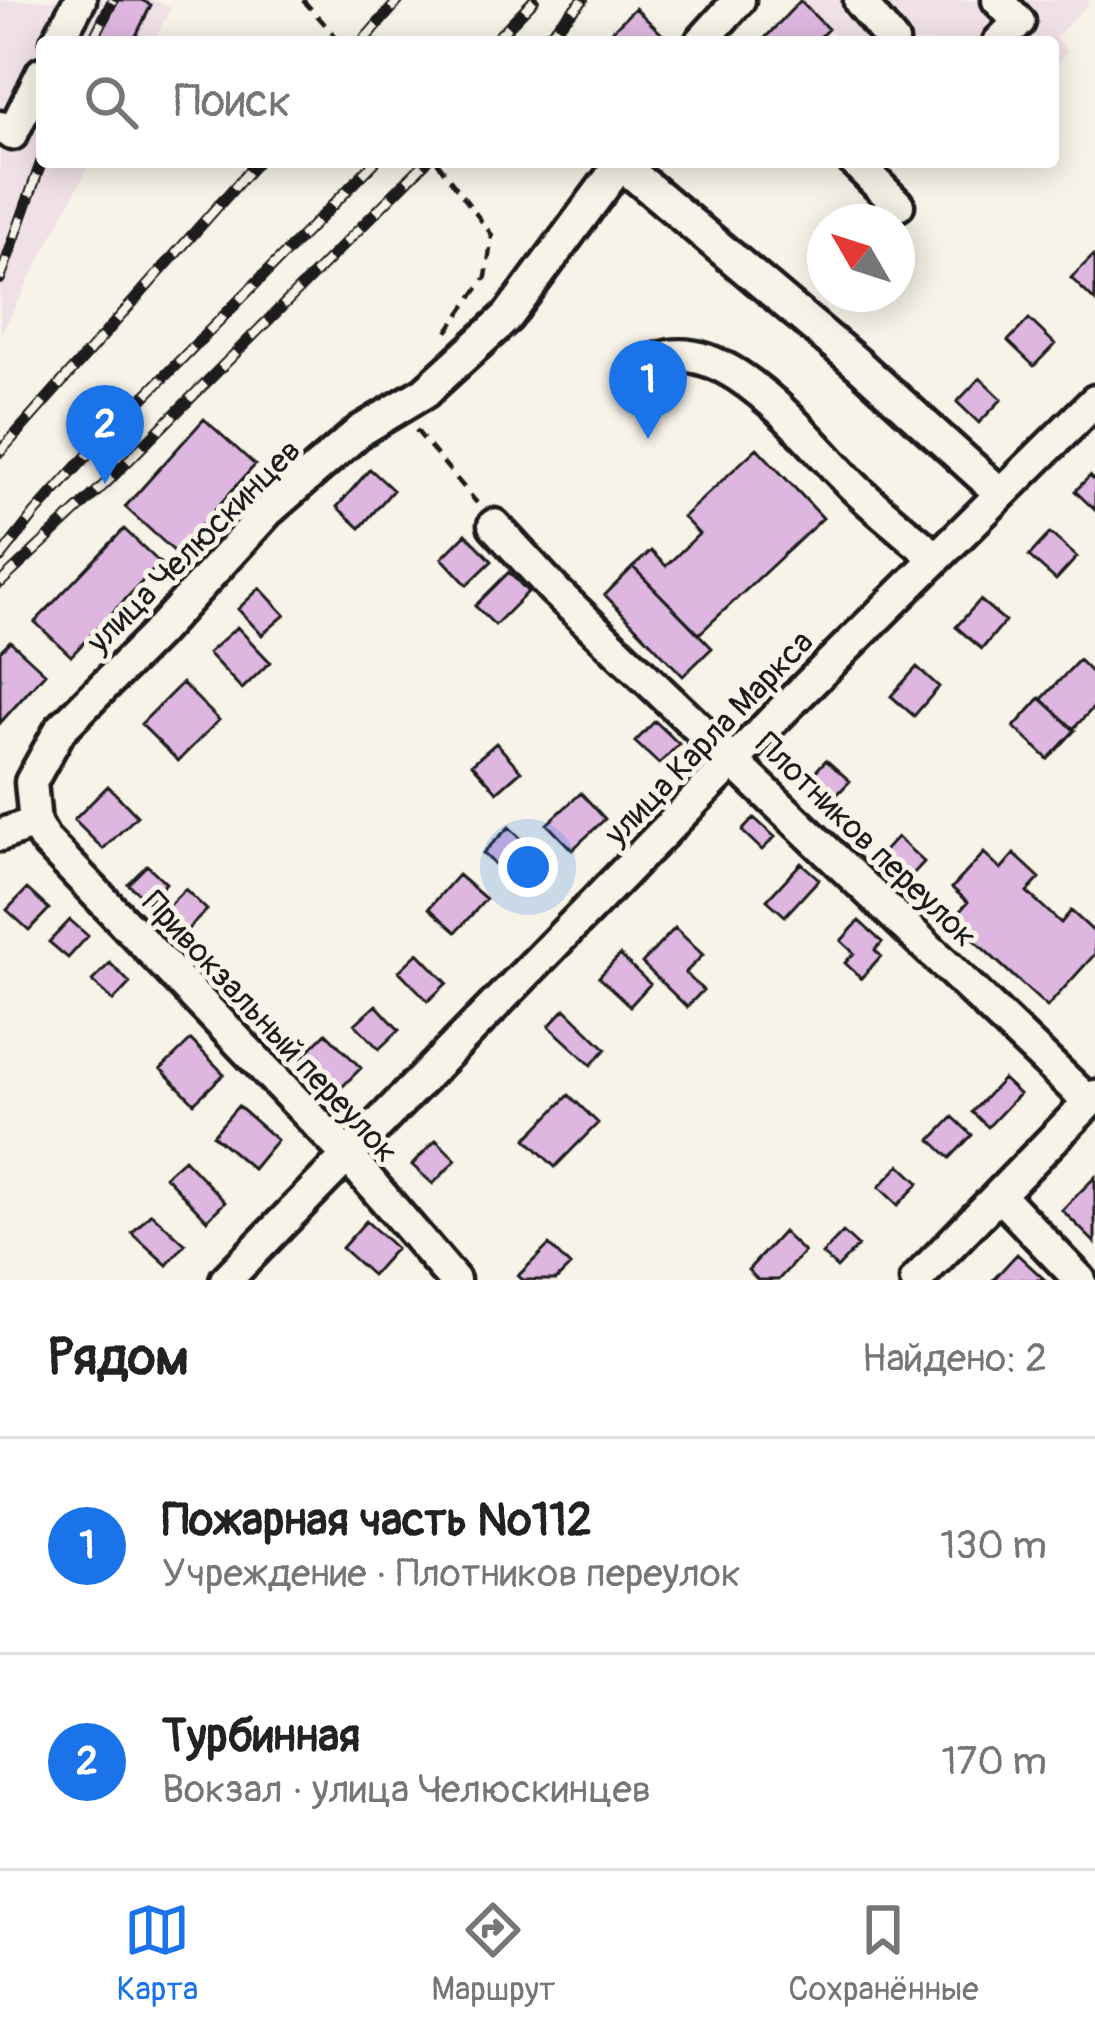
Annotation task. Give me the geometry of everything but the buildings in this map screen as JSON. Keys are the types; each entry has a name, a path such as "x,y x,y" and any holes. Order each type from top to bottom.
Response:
{"street":[{"path":"60,36 80,0"},
{"path":"717,36 739,0"},
{"path":"862,0 888,36"},
{"path":"998,0 1019,22 1005,36"},
{"path":"0,127 12,134 36,85"},
{"name":"улица Челюскинцев","path":"35,823 31,782 60,730 158,633 268,511 360,430 425,392 508,316 619,168"},
{"path":"627,168 859,365 1001,494"},
{"path":"861,168 897,204"},
{"path":"638,371 649,362 680,353 709,358 793,420 854,487 936,558"},
{"name":"улица Карла Маркса","path":"226,1280 1095,401"},
{"name":"Плотников переулок","path":"494,525 554,590 1092,1099"},
{"path":"0,836 35,823"},
{"name":"Привокзальный переулок","path":"35,823 44,839 347,1155 454,1280"},
{"path":"916,1280 1092,1099"},
{"path":"999,1195 1081,1280"}],"path":[{"path":"303,0 335,36"}],"shaded area":[{"path":"0,0 152,0 171,8 156,36 36,36 36,168 88,168 0,336"},
{"path":"800,0 1090,2 1057,36 835,36"}],"railway":[{"path":"95,36 113,0"},
{"path":"367,36 399,0"},
{"path":"499,36 534,0"},
{"path":"548,36 583,0"},
{"path":"0,279 39,168"},
{"path":"0,452 252,168"},
{"path":"0,558 95,447 369,168"},
{"path":"0,583 420,168"}],"place":[{"name":"Пожарная часть №112","path":"648,439"},
{"name":"Турбинная","path":"105,484"}]}
